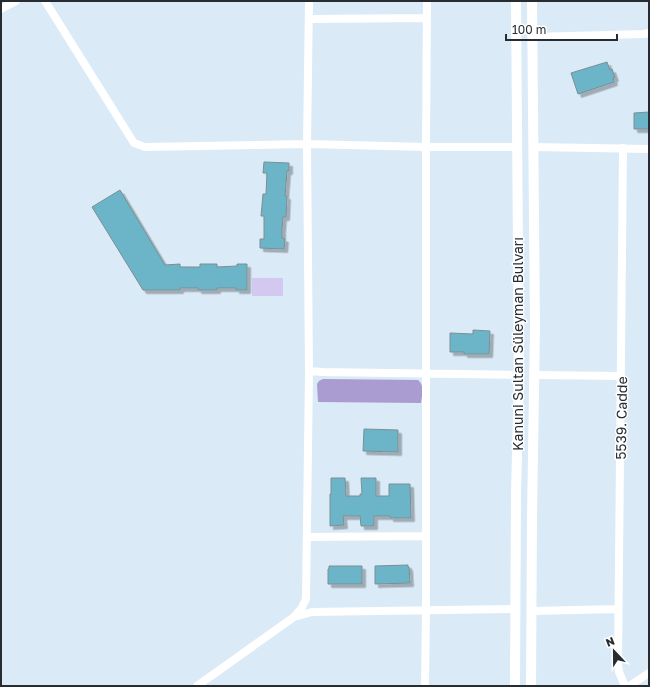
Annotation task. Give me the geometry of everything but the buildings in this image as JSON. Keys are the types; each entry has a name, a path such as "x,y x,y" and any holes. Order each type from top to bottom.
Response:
{"main road":[{"name":"Kanuni Sultan Süleyman Bulvarı","path":"515,686 516,494 519,375 516,1"},
{"name":"Kanuni Sultan Süleyman Bulvarı","path":"531,686 532,481 535,375 532,1"}],"street":[{"path":"1,9 16,1"},
{"path":"45,1 134,143 145,147 307,144 426,147 516,146"},
{"path":"197,686 294,617 302,609 306,599 309,371 307,144 309,1"},
{"path":"425,686 427,1"},
{"path":"309,19 426,18"},
{"path":"532,37 649,33"},
{"path":"533,147 649,148"},
{"name":"5539. Cadde","path":"623,148 618,664 619,672 625,686"},
{"path":"309,371 519,375"},
{"path":"535,375 621,376"},
{"path":"307,537 426,536"},
{"path":"294,617 312,612 515,609"},
{"path":"532,611 618,609"},
{"path":"629,686 649,672"}],"shaded area":[{"path":"252,278 283,278 283,296 252,296"},
{"path":"323,379 418,380 422,385 421,403 318,402 317,384"}]}
